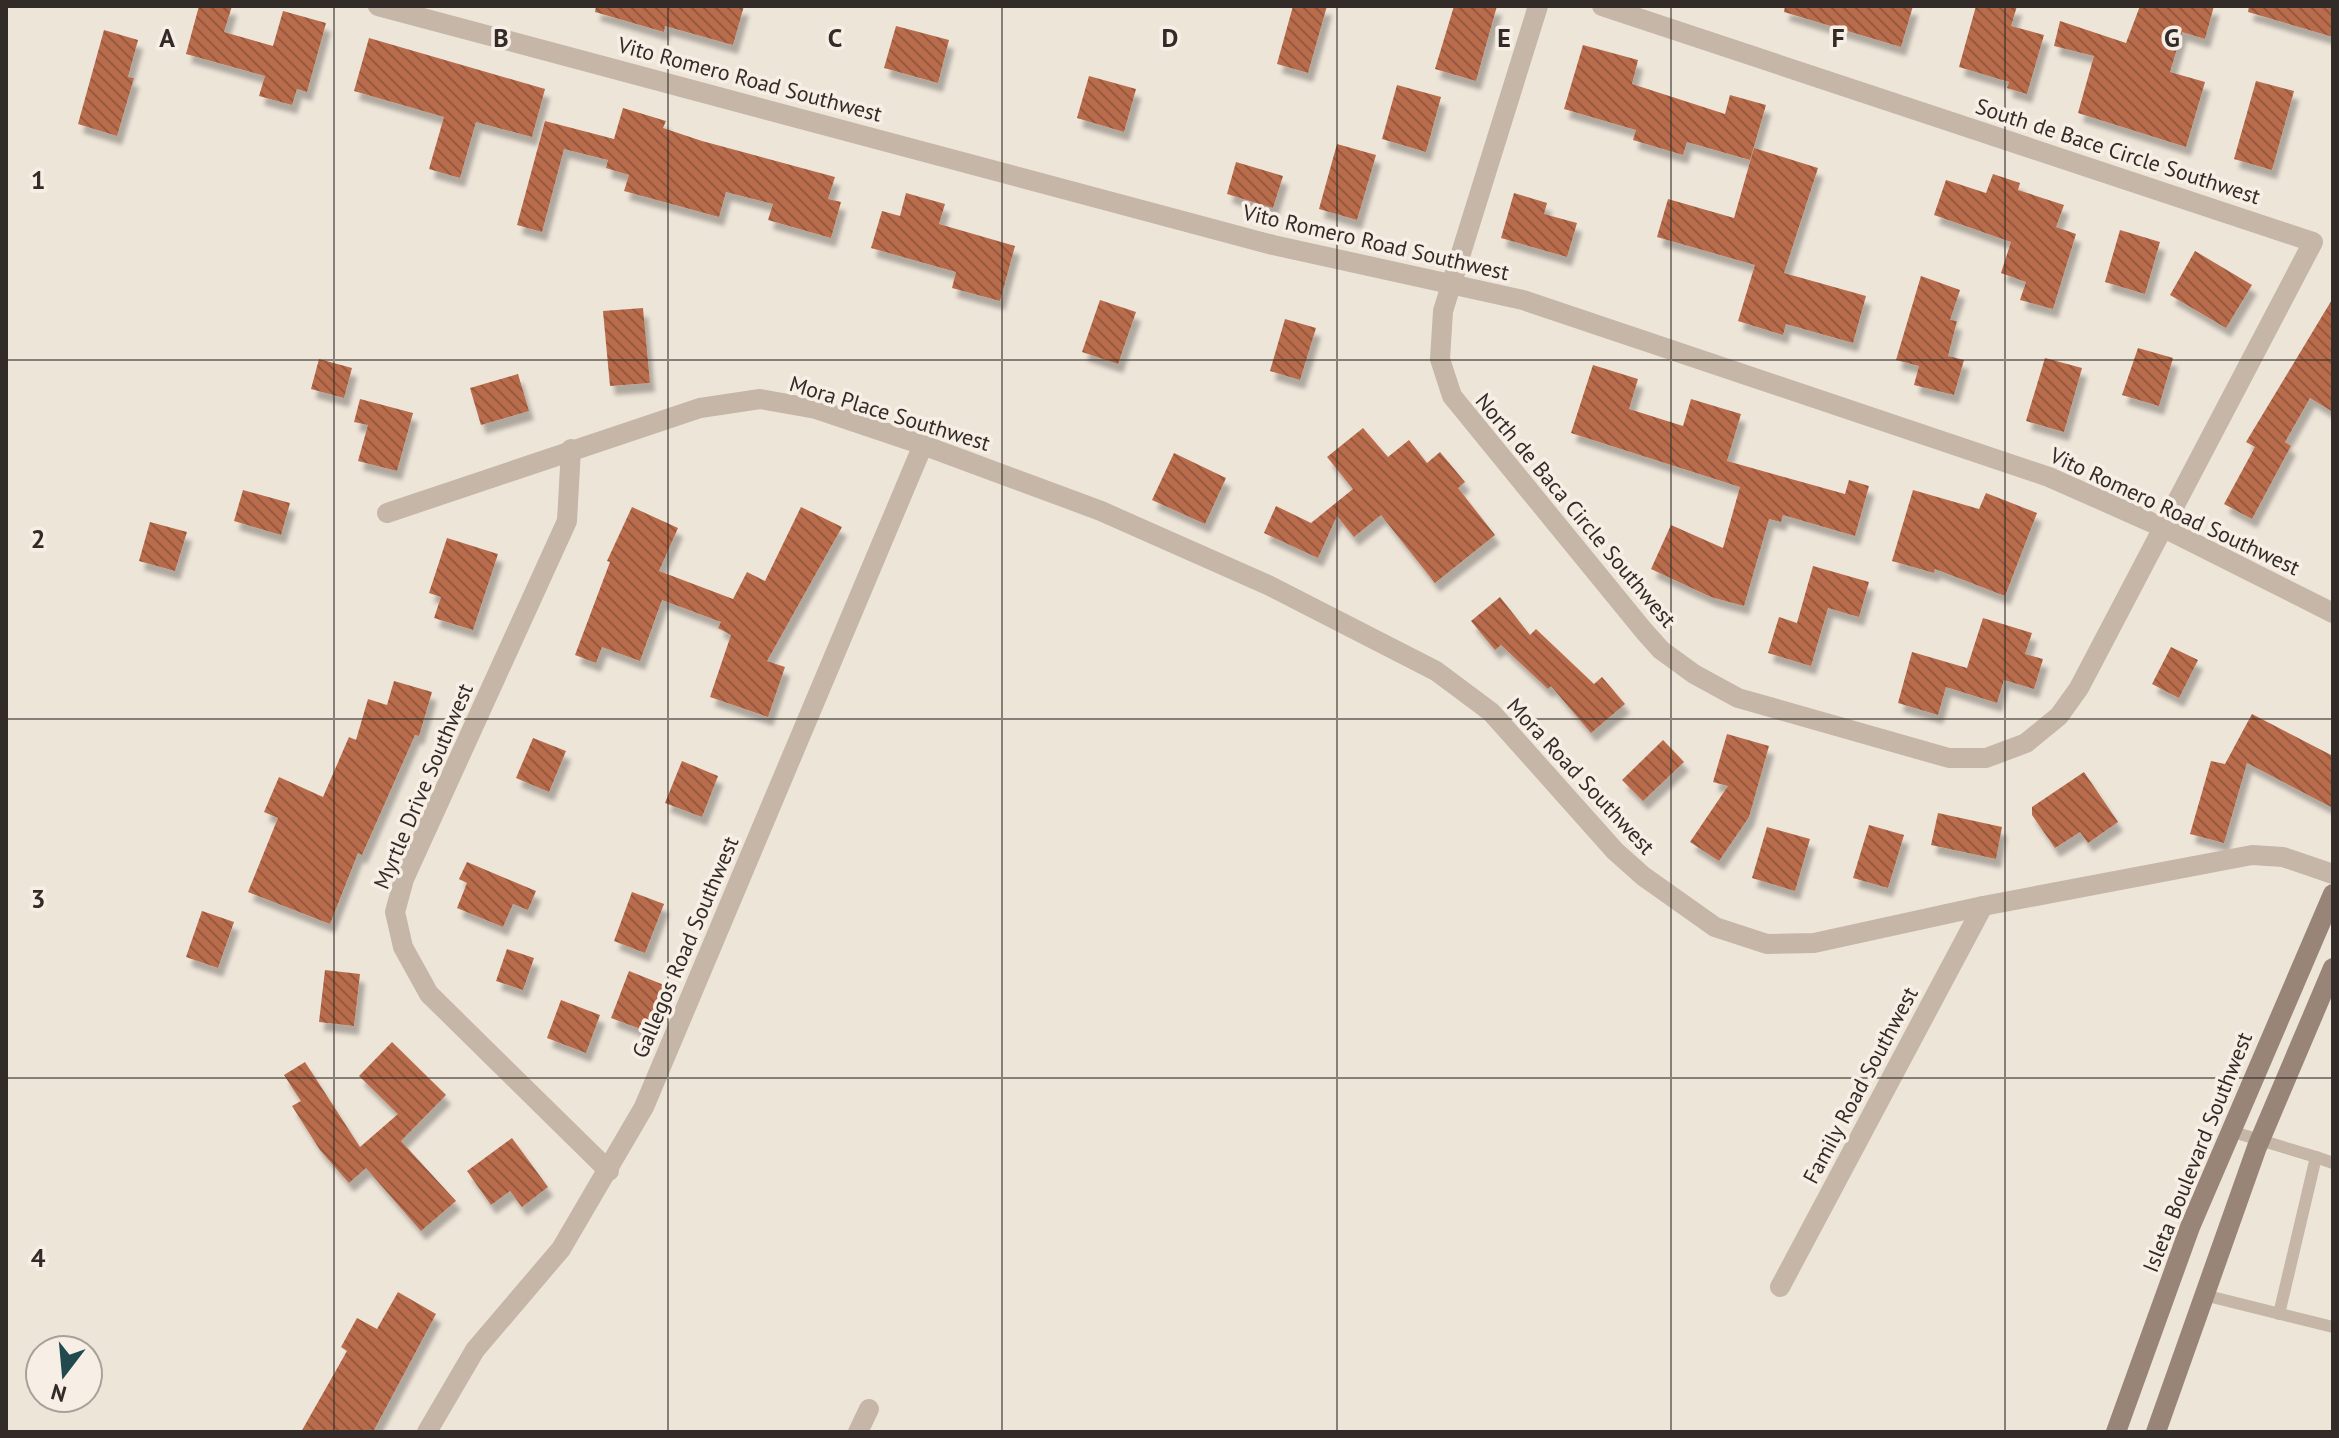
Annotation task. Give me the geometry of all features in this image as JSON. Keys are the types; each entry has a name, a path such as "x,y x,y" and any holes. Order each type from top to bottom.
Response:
{"main road":[{"name":"Isleta Boulevard Southwest","path":"2116,1432 2190,1227 2333,894"},
{"path":"2156,1432 2260,1140 2333,968"}],"street":[{"name":"Vito Romero Road Southwest","path":"378,6 1273,245 1523,300 2049,477 2164,528 2333,613"},
{"path":"1451,283 1538,6"},
{"name":"South de Bace Circle Southwest","path":"1602,6 2313,242 2164,528"},
{"name":"North de Baca Circle Southwest","path":"1451,283 1439,335 1440,359 1452,396 1468,420 1661,650 1694,674 1758,706 1925,754 1967,760 2008,752 2044,731 2069,704 2164,528"},
{"name":"Mora Place Southwest","path":"387,513 700,408 760,399 816,409 1101,511"},
{"name":"Gallegos Road Southwest","path":"427,1432 475,1350 561,1249 644,1107 923,445"},
{"name":"Myrtle Drive Southwest","path":"571,449 567,521 404,879 395,912 403,947 429,994 609,1171"},
{"name":"Mora Road Southwest","path":"1101,511 1268,585 1436,671 1491,712 1615,851 1643,876 1715,927 1767,944 1814,943 1983,906 2252,855 2283,857 2333,874"},
{"name":"Family Road Southwest","path":"1780,1287 1983,906"},
{"path":"858,1432 869,1409"}],"lane":[{"path":"2230,1131 2333,1163"},
{"path":"2279,1314 2316,1157"},
{"path":"2204,1295 2333,1327"}],"building":[{"path":"199,6 232,6 224,32 273,46 283,11 326,23 307,92 297,89 292,105 259,96 265,76 186,54"},
{"path":"596,6 744,6 733,45 665,26 664,32 595,12"},
{"path":"1293,6 1327,6 1308,73 1277,64"},
{"path":"1454,6 1497,6 1476,81 1435,69"},
{"path":"1785,6 1913,6 1901,47 1784,12"},
{"path":"1976,6 2017,6 2011,26 2044,35 2027,94 2007,88 2009,82 1959,67"},
{"path":"2140,6 2214,6 2205,39 2182,32 2170,72 2205,82 2186,147 2078,113 2094,56 2054,46 2060,21 2126,43"},
{"path":"2249,6 2333,6 2333,37 2248,12"},
{"path":"896,26 949,40 938,83 884,68"},
{"path":"104,30 138,40 128,77 134,78 117,136 78,124"},
{"path":"369,38 545,89 532,137 476,122 460,178 429,169 444,117 354,91"},
{"path":"1583,45 1638,60 1632,84 1725,114 1730,95 1766,105 1750,160 1687,142 1683,155 1633,140 1636,130 1564,109"},
{"path":"1089,76 1136,89 1124,132 1077,118"},
{"path":"2256,81 2294,91 2272,170 2234,159"},
{"path":"1397,85 1441,97 1426,152 1382,139"},
{"path":"623,108 666,121 663,128 702,141 835,177 828,199 841,202 831,238 768,220 773,204 726,192 719,217 624,191 629,175 606,168 608,160 564,149 542,232 517,225 545,121 614,139"},
{"path":"1337,144 1376,155 1357,220 1319,209"},
{"path":"1754,148 1818,168 1784,273 1866,296 1853,343 1786,324 1783,335 1738,321 1755,265 1657,237 1668,199 1734,218"},
{"path":"1236,162 1283,176 1273,208 1227,194"},
{"path":"1993,174 2020,183 2018,190 2064,205 2056,227 2076,234 2053,309 2020,300 2026,282 2001,273 2011,242 1934,215 1946,180 1986,193"},
{"path":"906,193 945,204 939,224 1015,246 1000,301 952,288 956,272 871,248 882,211 900,216"},
{"path":"1514,193 1547,203 1544,214 1577,223 1567,257 1501,238"},
{"path":"2120,230 2160,242 2145,294 2105,282"},
{"path":"2195,251 2252,285 2226,328 2170,295"},
{"path":"1921,276 1960,290 1950,320 1957,321 1948,356 1964,360 1954,395 1914,385 1919,366 1896,360"},
{"path":"2333,298 2333,412 2310,398 2285,442 2291,446 2252,519 2224,504 2255,447 2246,442"},
{"path":"1100,300 1136,312 1118,364 1082,352"},
{"path":"643,308 650,383 610,386 603,311"},
{"path":"1285,319 1316,328 1300,380 1270,371"},
{"path":"2138,348 2173,358 2159,406 2122,395"},
{"path":"2045,358 2082,368 2064,432 2026,421"},
{"path":"319,359 352,368 344,398 311,389"},
{"path":"1593,365 1638,379 1629,409 1683,426 1691,399 1741,414 1727,461 1845,494 1849,480 1869,486 1855,536 1783,515 1781,522 1769,519 1744,606 1711,597 1651,569 1671,525 1723,548 1740,487 1571,433"},
{"path":"518,374 529,411 481,425 470,388"},
{"path":"360,399 413,413 397,471 358,461 368,425 354,422"},
{"path":"1363,428 1388,457 1409,440 1427,463 1440,452 1465,482 1458,488 1495,535 1435,583 1381,515 1354,537 1337,516 1318,558 1264,533 1276,506 1311,523 1353,489 1327,457"},
{"path":"1174,453 1226,478 1205,524 1152,500"},
{"path":"243,490 290,503 281,535 234,521"},
{"path":"1913,490 1979,509 1986,493 2037,513 2005,596 1935,569 1934,573 1892,561"},
{"path":"632,507 678,528 659,571 733,599 747,572 765,581 801,507 842,527 767,661 785,667 768,717 710,697 731,635 718,628 721,622 662,600 640,661 602,647 596,663 575,655 610,562 607,561"},
{"path":"150,522 187,532 175,571 139,561"},
{"path":"447,538 498,554 473,630 434,618 441,597 429,593"},
{"path":"1813,566 1869,582 1859,617 1828,608 1811,666 1768,653 1779,617 1797,623"},
{"path":"1500,597 1530,635 1536,629 1594,684 1602,677 1625,704 1591,733 1551,686 1548,689 1501,645 1495,650 1471,621"},
{"path":"1983,618 2032,633 2025,654 2043,659 2034,689 2004,680 1997,703 1946,687 1938,715 1898,703 1912,652 1967,668"},
{"path":"2171,647 2198,660 2179,698 2152,684"},
{"path":"394,681 432,692 419,736 415,735 362,855 358,853 330,924 248,892 278,818 264,812 279,777 323,797 349,737 356,740 368,699 387,705"},
{"path":"2252,714 2333,756 2333,808 2247,763 2224,843 2190,834 2211,761 2225,764"},
{"path":"1727,734 1769,746 1749,817 1719,861 1690,842 1728,786 1713,782"},
{"path":"533,738 566,751 549,792 516,778"},
{"path":"1663,740 1684,762 1643,801 1622,780"},
{"path":"682,761 718,776 702,817 665,803"},
{"path":"2084,772 2118,822 2088,843 2080,832 2055,848 2032,815 2032,807"},
{"path":"1938,813 2002,827 1996,859 1931,845"},
{"path":"1869,825 1904,835 1888,888 1853,878"},
{"path":"1767,827 1810,839 1795,891 1752,878"},
{"path":"467,862 536,891 528,910 513,904 503,927 457,908 467,883 459,879"},
{"path":"632,892 664,904 645,953 614,941"},
{"path":"202,911 234,922 218,968 186,957"},
{"path":"507,949 534,958 523,990 496,981"},
{"path":"325,970 360,974 354,1026 319,1022"},
{"path":"629,971 664,985 646,1031 611,1018"},
{"path":"561,1000 600,1015 586,1053 547,1038"},
{"path":"392,1042 446,1095 401,1141 456,1201 421,1231 366,1168 349,1183 320,1150 292,1106 301,1101 284,1075 305,1062 360,1147 398,1114 359,1076"},
{"path":"512,1138 548,1187 522,1207 510,1191 491,1205 467,1171"},
{"path":"398,1292 436,1314 373,1432 301,1432 347,1351 341,1347 357,1318 377,1329"}]}
